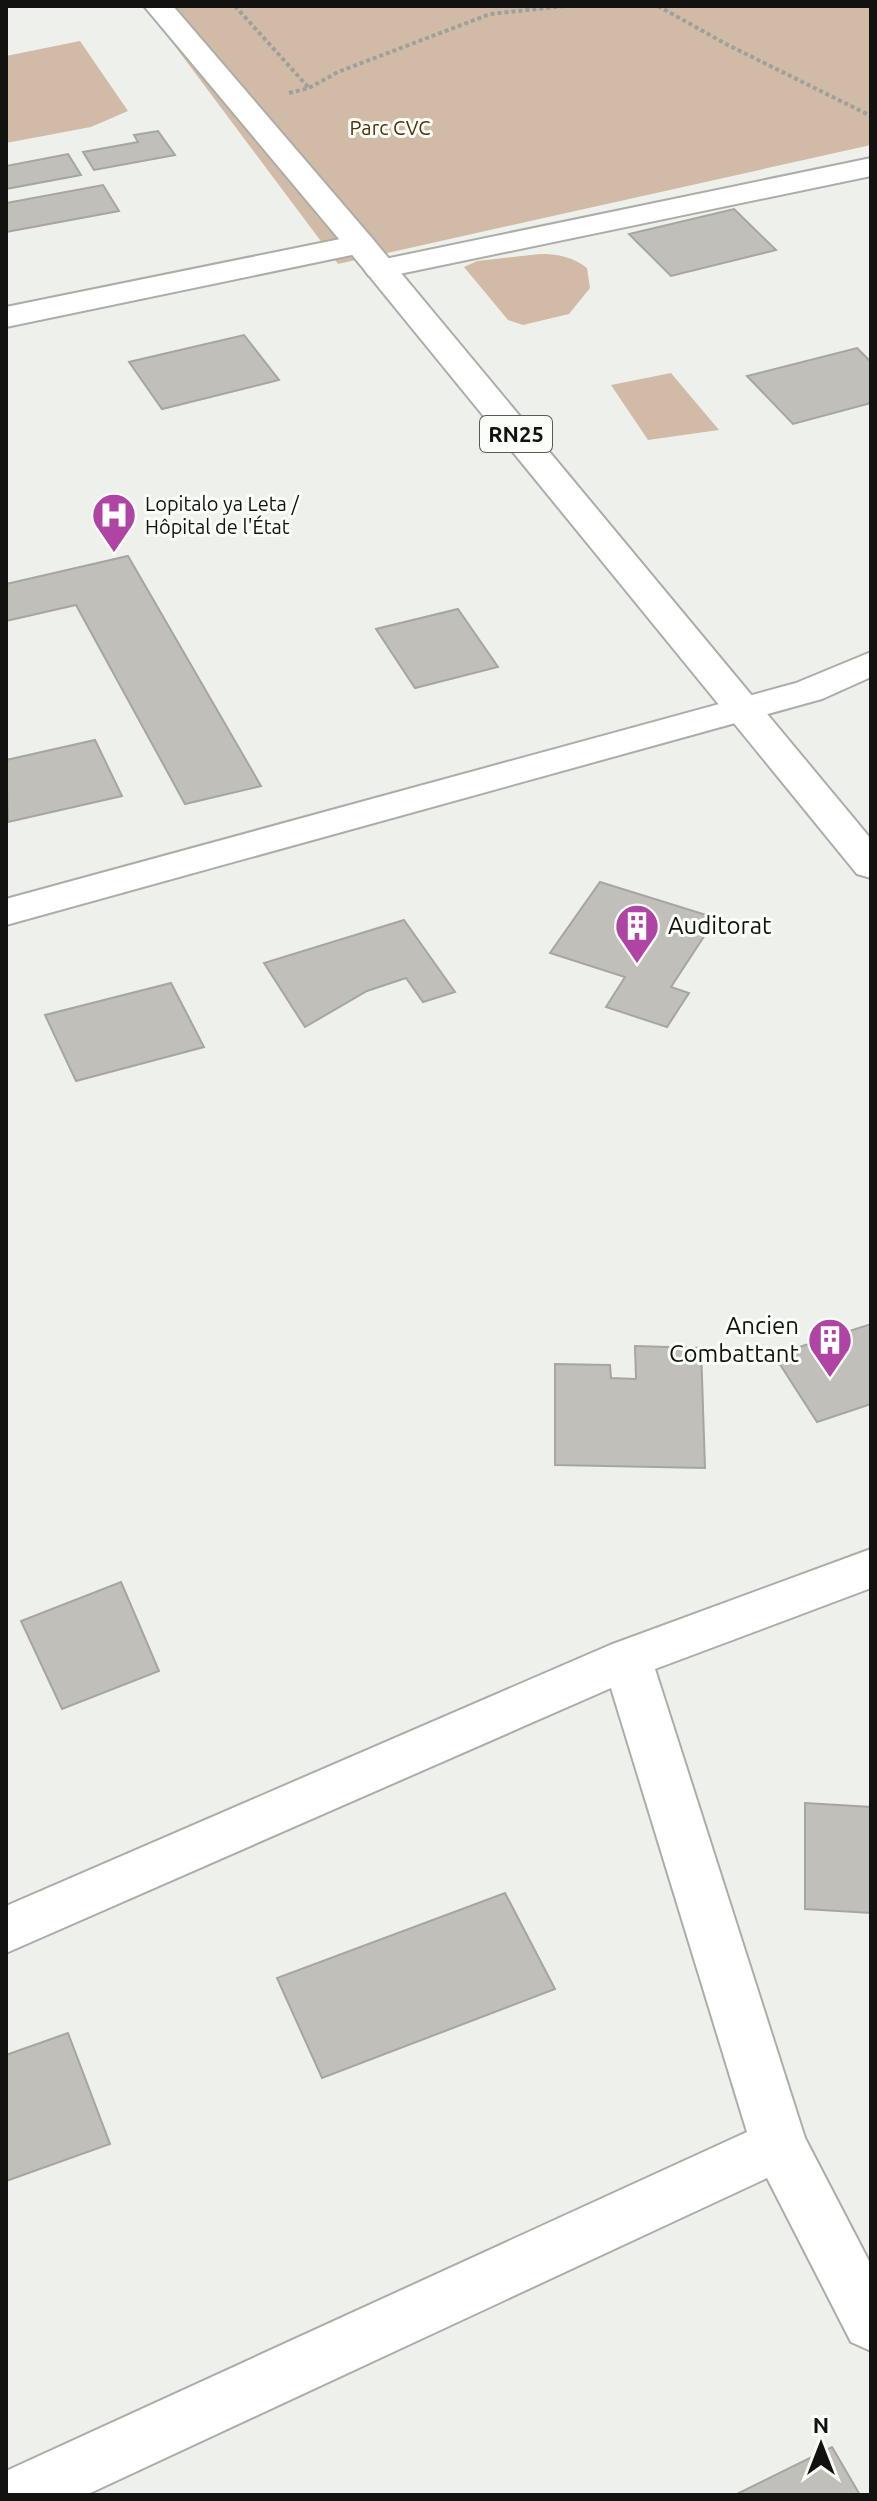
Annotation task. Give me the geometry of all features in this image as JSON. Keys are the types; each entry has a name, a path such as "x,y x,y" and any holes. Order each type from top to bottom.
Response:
{"street":[{"name":"RN25","path":"158,6 370,256 871,865"},
{"path":"6,317 871,167"},
{"path":"6,912 809,691 871,663"},
{"path":"6,1930 627,1659 871,1568"},
{"path":"627,1659 779,2145 871,2323"},
{"path":"20,2495 779,2145"}],"path":[{"path":"235,6 309,88"},
{"path":"242,105 309,88 338,72 490,14 565,6"},
{"path":"658,6 739,51 871,116"}],"green space":[{"name":"Parc CVC","path":"145,6 871,6 871,145 338,264"},
{"path":"80,41 128,111 91,127 6,143 6,56"},
{"path":"540,254 565,257 582,264 587,268 590,288 569,314 523,325 508,320 464,267 477,261"},
{"path":"671,373 719,430 648,440 611,385"}],"building":[{"path":"158,131 175,155 94,170 83,152 138,142 134,135"},
{"path":"68,154 81,175 6,189 6,166"},
{"path":"103,185 119,211 6,232 6,203"},
{"path":"734,209 776,250 671,276 629,234"},
{"path":"244,335 279,380 162,409 129,362"},
{"path":"857,348 871,362 871,403 793,424 747,376"},
{"path":"128,556 261,786 185,804 76,605 6,621 6,584"},
{"path":"458,609 498,667 415,688 376,629"},
{"path":"95,740 122,796 8,822 6,760"},
{"name":"Auditorat","path":"600,882 716,918 671,987 689,993 667,1027 606,1007 625,977 550,953"},
{"path":"404,920 455,992 423,1002 406,978 367,991 305,1027 264,963"},
{"path":"171,983 204,1047 76,1081 45,1015"},
{"name":"Ancien Combattant","path":"871,1324 871,1404 817,1422 774,1355"},
{"path":"635,1346 701,1348 705,1468 555,1465 555,1364 610,1365 611,1378 636,1379"},
{"path":"121,1582 159,1671 62,1709 21,1621"},
{"path":"805,1803 871,1807 871,1913 805,1909"},
{"path":"505,1893 555,1989 322,2078 277,1978"},
{"path":"68,2033 110,2144 6,2181 6,2055"},
{"path":"832,2447 860,2495 735,2495"}],"place":[{"name":"Lopitalo ya Leta / Hôpital de l'État","path":"114,554"},
{"name":"Auditorat","path":"637,965"},
{"name":"Ancien Combattant","path":"830,1379"}]}
